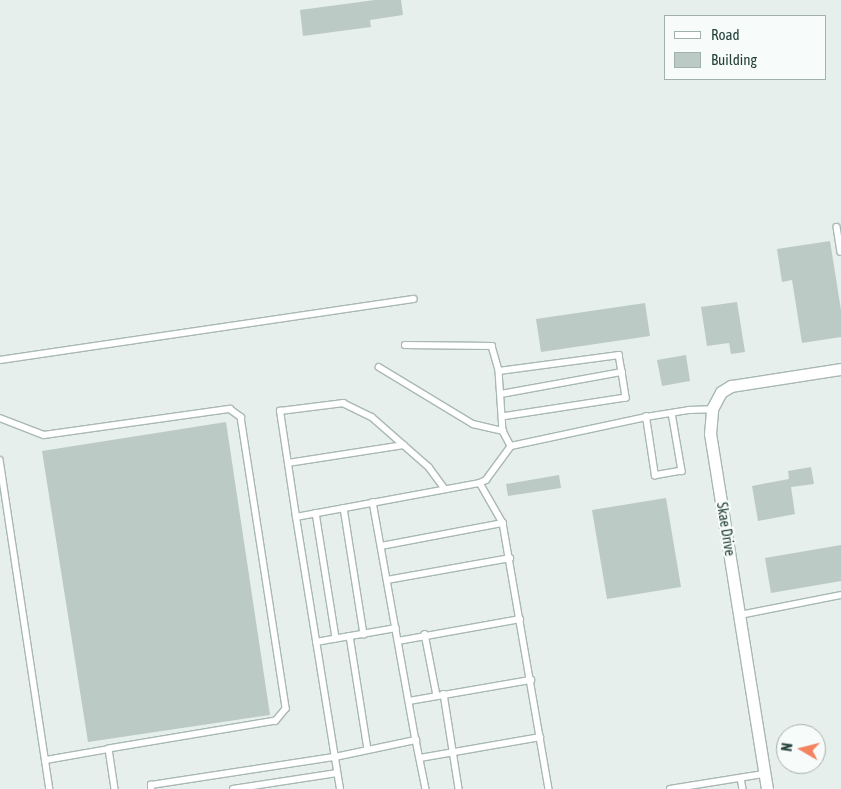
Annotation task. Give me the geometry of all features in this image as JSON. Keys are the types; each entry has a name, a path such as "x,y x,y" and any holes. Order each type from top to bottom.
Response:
{"street":[{"path":"712,408 721,392 731,386 841,369"},
{"name":"Skae Drive","path":"712,408 710,434 767,789"}],"lane":[{"path":"837,227 841,252"},
{"path":"0,360 414,299"},
{"path":"405,345 492,346 499,370 503,431 512,446"},
{"path":"499,370 619,355 626,398 502,417"},
{"path":"379,367 473,424 503,431"},
{"path":"501,394 622,372"},
{"path":"340,789 280,411 343,403 372,417 429,467 444,488"},
{"path":"296,517 480,482 486,480 512,446 646,417 712,408"},
{"path":"0,418 44,435 230,409 241,417 286,709 276,721 46,760"},
{"path":"646,417 655,476 682,471 672,413"},
{"path":"288,463 404,445"},
{"path":"0,460 50,789"},
{"path":"480,482 503,523 549,789"},
{"path":"373,502 426,789"},
{"path":"344,508 364,634"},
{"path":"316,513 336,638"},
{"path":"381,546 503,523"},
{"path":"387,580 510,558"},
{"path":"740,615 841,595"},
{"path":"398,640 520,618"},
{"path":"316,642 396,628"},
{"path":"425,634 437,696"},
{"path":"350,636 368,750"},
{"path":"409,701 530,680"},
{"path":"444,694 459,789"},
{"path":"420,758 540,736"},
{"path":"151,789 150,786 335,757 416,740"},
{"path":"109,749 115,789"},
{"path":"233,789 337,773"},
{"path":"670,789 765,774"},
{"path":"741,778 743,789"}],"building":[{"path":"375,0 401,0 403,15 370,20 371,27 303,36 300,10"},
{"path":"830,241 841,310 841,337 802,343 792,280 782,282 777,249"},
{"path":"737,302 745,352 731,354 729,343 707,346 701,307"},
{"path":"645,303 650,336 541,352 536,319"},
{"path":"686,355 690,381 662,386 657,360"},
{"path":"226,422 270,715 88,742 42,451"},
{"path":"811,467 814,484 791,487 795,514 758,521 752,486 789,479 788,471"},
{"path":"559,475 561,488 508,496 506,484"},
{"path":"666,498 681,587 607,599 592,510"},
{"path":"841,545 841,581 771,593 765,558"}]}
